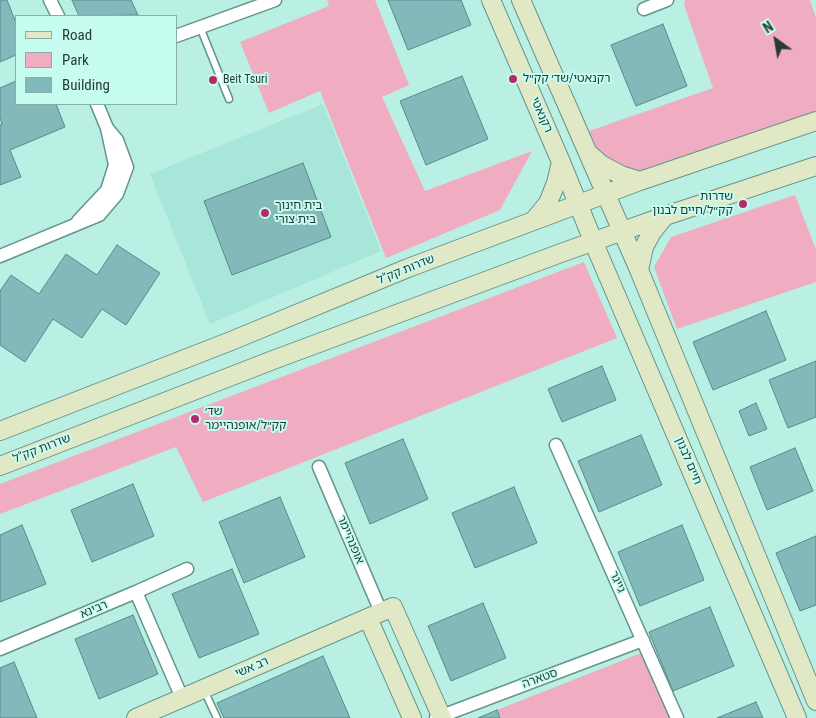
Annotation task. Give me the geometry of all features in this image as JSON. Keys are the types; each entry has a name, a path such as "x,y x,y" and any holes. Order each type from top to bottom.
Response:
{"main road":[{"name":"רקנאטי","path":"491,0 578,204"},
{"path":"521,0 639,270 816,701"},
{"name":"שדרות קק\"ל","path":"0,431 231,341 408,268 640,181 816,121"},
{"path":"586,152 602,165 621,175 640,181"},
{"path":"534,221 548,203 556,183 561,162"},
{"name":"שדרות קק\"ל","path":"0,466 273,360 561,253 816,166"},
{"name":"חיים לבנון","path":"578,204 797,718"},
{"path":"639,270 644,247 652,232 665,216"},
{"path":"561,253 580,254 593,258 606,269"},
{"path":"375,615 393,607 439,717"},
{"name":"רב אשי","path":"136,718 375,615"},
{"name":"אופנהיימר","path":"375,615 412,718"}],"street":[{"path":"50,0 58,15"},
{"path":"178,35 275,0"},
{"path":"644,9 667,0"},
{"path":"0,256 72,226 107,190 115,165 107,128 97,105"},
{"name":"גייגר","path":"556,445 678,718"},
{"name":"אופנהיימר","path":"319,467 375,615"},
{"name":"רבינא","path":"0,649 187,569"},
{"path":"136,592 182,698"},
{"name":"סטארה","path":"439,717 643,640"}],"lane":[{"path":"200,27 217,65 229,99"},
{"path":"203,689 217,718"}],"shaded area":[{"name":"בית חינוך בית צורי","path":"323,104 381,251 210,324 150,174"}],"green space":[{"path":"327,0 375,0 409,85 382,97 425,191 532,151 500,210 386,258 320,91 269,113 240,42 329,6"},
{"path":"685,0 810,0 816,18 816,112 643,172 618,166 597,152 589,131 713,88 684,5"},
{"path":"795,195 816,250 816,282 677,329 654,267 671,237"},
{"path":"584,262 617,338 203,502 176,447 0,514 0,484"},
{"path":"644,652 673,718 501,718 497,710"}],"building":[{"path":"7,0 15,20 15,55 0,62 0,1"},
{"path":"72,0 131,0 138,15 79,15"},
{"path":"388,0 461,0 471,25 408,50"},
{"path":"663,24 687,86 636,106 611,45"},
{"path":"462,76 488,139 426,165 400,101"},
{"path":"15,81 15,105 56,105 65,127 10,150 21,177 0,185 0,125 2,124 0,118 0,88"},
{"path":"303,163 331,237 232,275 204,201"},
{"path":"117,245 160,273 126,325 102,309 82,338 53,319 25,362 0,345 0,291 11,275 39,294 66,254 97,275"},
{"path":"766,311 786,360 713,390 693,342"},
{"path":"816,361 816,417 788,428 769,380"},
{"path":"602,366 616,400 562,422 548,389"},
{"path":"756,403 767,429 749,436 739,411"},
{"path":"641,435 662,485 599,512 578,461"},
{"path":"403,439 428,499 370,524 345,463"},
{"path":"795,448 813,491 767,510 750,467"},
{"path":"133,484 154,536 92,562 71,510"},
{"path":"514,487 537,543 475,568 452,513"},
{"path":"280,497 305,557 244,583 219,522"},
{"path":"22,525 46,584 0,602 0,535"},
{"path":"682,525 704,580 640,606 618,552"},
{"path":"816,536 816,605 800,611 776,553"},
{"path":"232,569 259,634 199,658 172,594"},
{"path":"483,603 506,658 451,681 428,626"},
{"path":"710,607 734,666 673,691 649,632"},
{"path":"133,615 158,674 99,699 75,639"},
{"path":"323,656 350,718 224,718 217,703"},
{"path":"14,662 37,718 0,718 0,668"},
{"path":"756,702 763,718 717,718"},
{"path":"497,710 500,718 478,718"}],"place":[{"name":"רקנאטי/שד׳ קק״ל","path":"513,79"},
{"name":"Beit Tsuri","path":"213,80"},
{"name":"שדרות קק״ל/חיים לבנון","path":"743,204"},
{"name":"בית חינוך בית צורי","path":"265,213"},
{"name":"שד׳ קק״ל/אופנהיימר","path":"195,419"}]}
